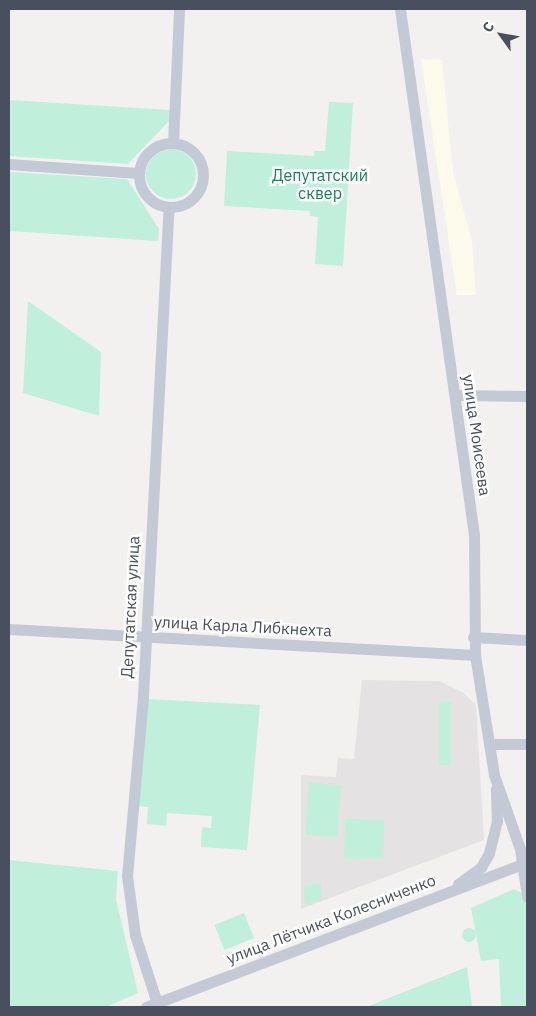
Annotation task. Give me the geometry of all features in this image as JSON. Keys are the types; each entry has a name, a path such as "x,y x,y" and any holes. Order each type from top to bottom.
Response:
{"street":[{"path":"173,142 179,9"},
{"name":"улица Моисеева","path":"400,9 456,395 474,535 473,637 475,655 494,775 525,863 527,896"},
{"path":"173,142 198,158 203,177 189,202 169,208 143,193 138,173 154,148 173,142"},
{"path":"9,164 138,173"},
{"name":"Депутатская улица","path":"151,1005 135,935 127,876 144,636 169,208"},
{"path":"456,395 527,396"},
{"name":"улица Карла Либкнехта","path":"9,629 475,655"},
{"path":"473,637 527,640"},
{"path":"489,744 527,744"},
{"path":"448,891 481,866 489,852 497,822 494,775"},
{"name":"улица Лётчика Колесниченко","path":"151,1005 525,863"}],"shaded area":[{"path":"421,59 442,60 453,172 472,241 476,295 457,295"},
{"path":"362,680 439,681 464,693 476,705 484,840 301,909 301,775 336,777 338,758 354,759"}],"green space":[{"path":"9,100 170,110 169,121 128,164 9,156"},
{"name":"Депутатский сквер","path":"329,102 353,103 343,266 315,264 318,217 310,216 310,211 224,206 227,151 314,156 314,151 325,151"},
{"path":"166,149 176,149 189,156 196,169 196,179 189,192 176,199 166,199 157,195 150,188 146,179 146,169 150,160 157,153"},
{"path":"9,172 127,179 159,229 158,241 9,231"},
{"path":"28,301 101,352 99,416 23,393"},
{"path":"147,699 260,705 247,850 201,847 202,827 211,828 212,816 167,813 166,826 147,824 148,807 138,806"},
{"path":"439,702 451,702 451,765 439,765"},
{"path":"309,783 341,785 337,837 305,835"},
{"path":"345,819 384,820 383,859 344,858"},
{"path":"9,860 118,871 116,899 138,993 106,1007 9,1007"},
{"path":"321,883 321,899 305,905 304,886"},
{"path":"514,889 525,895 527,919 527,1007 501,1007 499,959 481,961 471,908"},
{"path":"244,913 254,938 224,950 214,925"},
{"path":"469,928 474,930 476,935 474,940 469,942 464,940 462,935 464,930"},
{"path":"467,967 472,1007 366,1007"}]}
